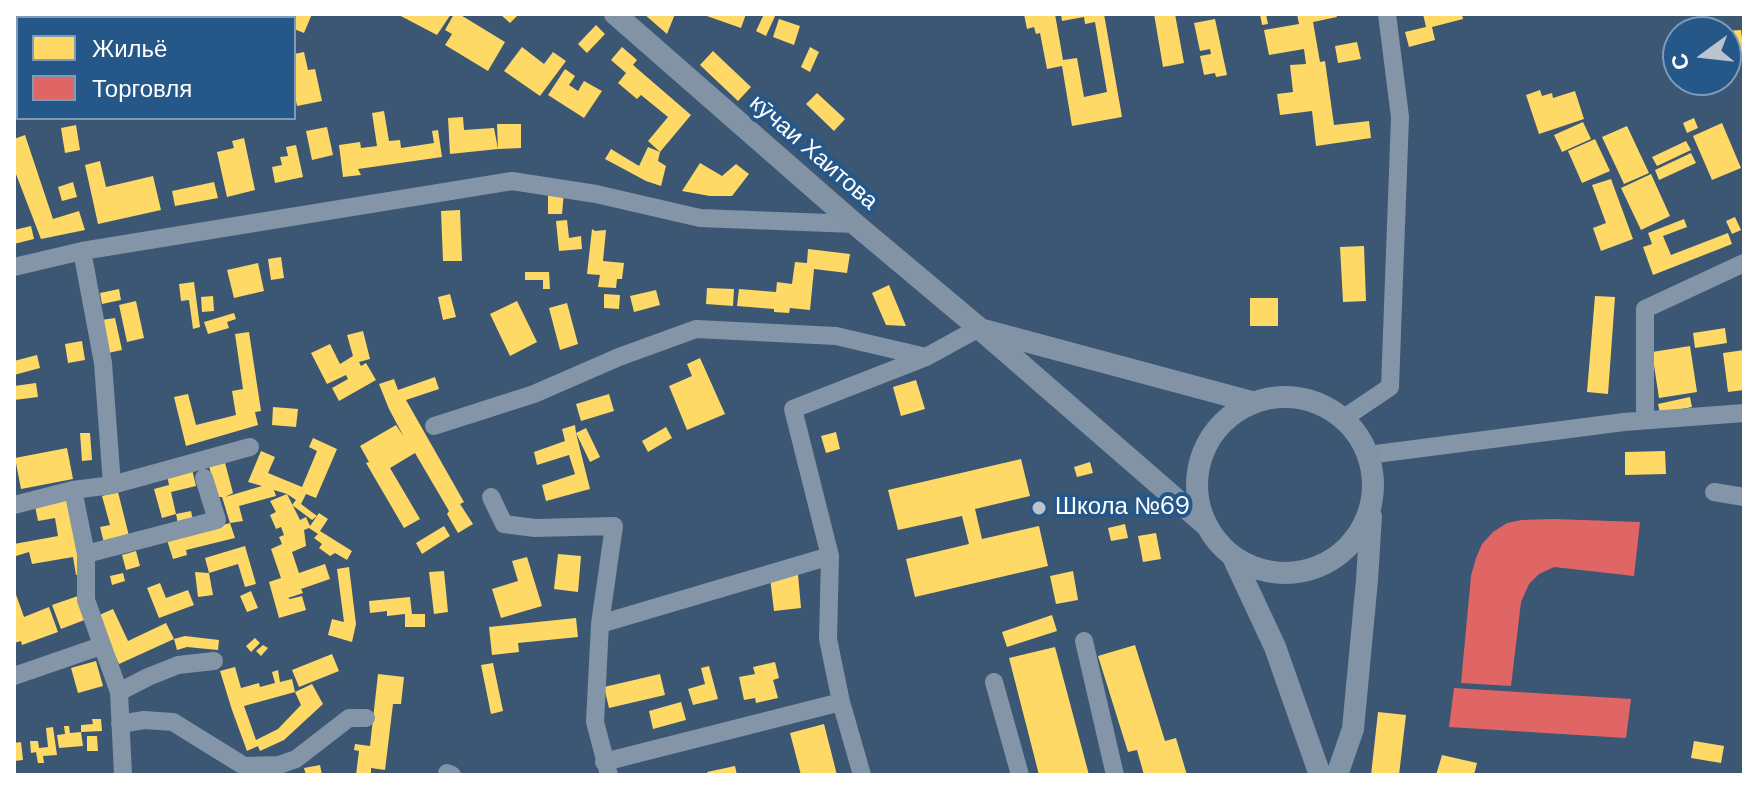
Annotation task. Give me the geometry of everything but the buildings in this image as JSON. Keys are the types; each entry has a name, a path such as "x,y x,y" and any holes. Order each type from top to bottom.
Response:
{"main road":[{"name":"кӯчаи Хаитова","path":"615,14 1207,526"},
{"path":"979,328 1252,402"},
{"path":"1337,775 1353,729 1367,580 1373,477 1368,455 1358,435 1344,418 1323,405 1300,397 1276,396 1252,402 1227,417 1208,441 1198,468 1197,498 1207,526 1218,543 1233,557 1259,569 1287,573 1315,568 1341,554 1360,533 1371,506 1373,477"},
{"path":"1233,557 1275,647 1320,775"}],"street":[{"path":"1344,418 1390,387 1400,117 1387,14"},
{"path":"14,267 82,251 512,181 596,194 700,218 855,224"},
{"path":"82,251 103,363 112,485"},
{"path":"1645,420 1645,309 1744,263"},
{"path":"862,775 841,702 828,639 830,556 793,409 926,357 979,328"},
{"path":"434,426 534,394 619,357 696,329 836,336 926,357"},
{"path":"1368,455 1645,420 1744,413"},
{"path":"14,505 73,490 112,485 250,447"},
{"path":"86,554 217,520 204,478"},
{"path":"73,490 86,554 86,600 119,692 123,775"},
{"path":"1714,492 1744,497"},
{"path":"491,497 504,524 535,528 614,526 600,624 595,722 606,769 841,702"},
{"path":"600,624 830,556"},
{"path":"1084,641 1115,775"},
{"path":"14,676 101,646"},
{"path":"119,692 178,665 214,661"},
{"path":"994,682 1020,775"},
{"path":"120,724 144,720 173,722 244,766 279,765 296,759 349,718 366,718"}],"place":[{"name":"Школа №69","path":"1039,508"}]}
